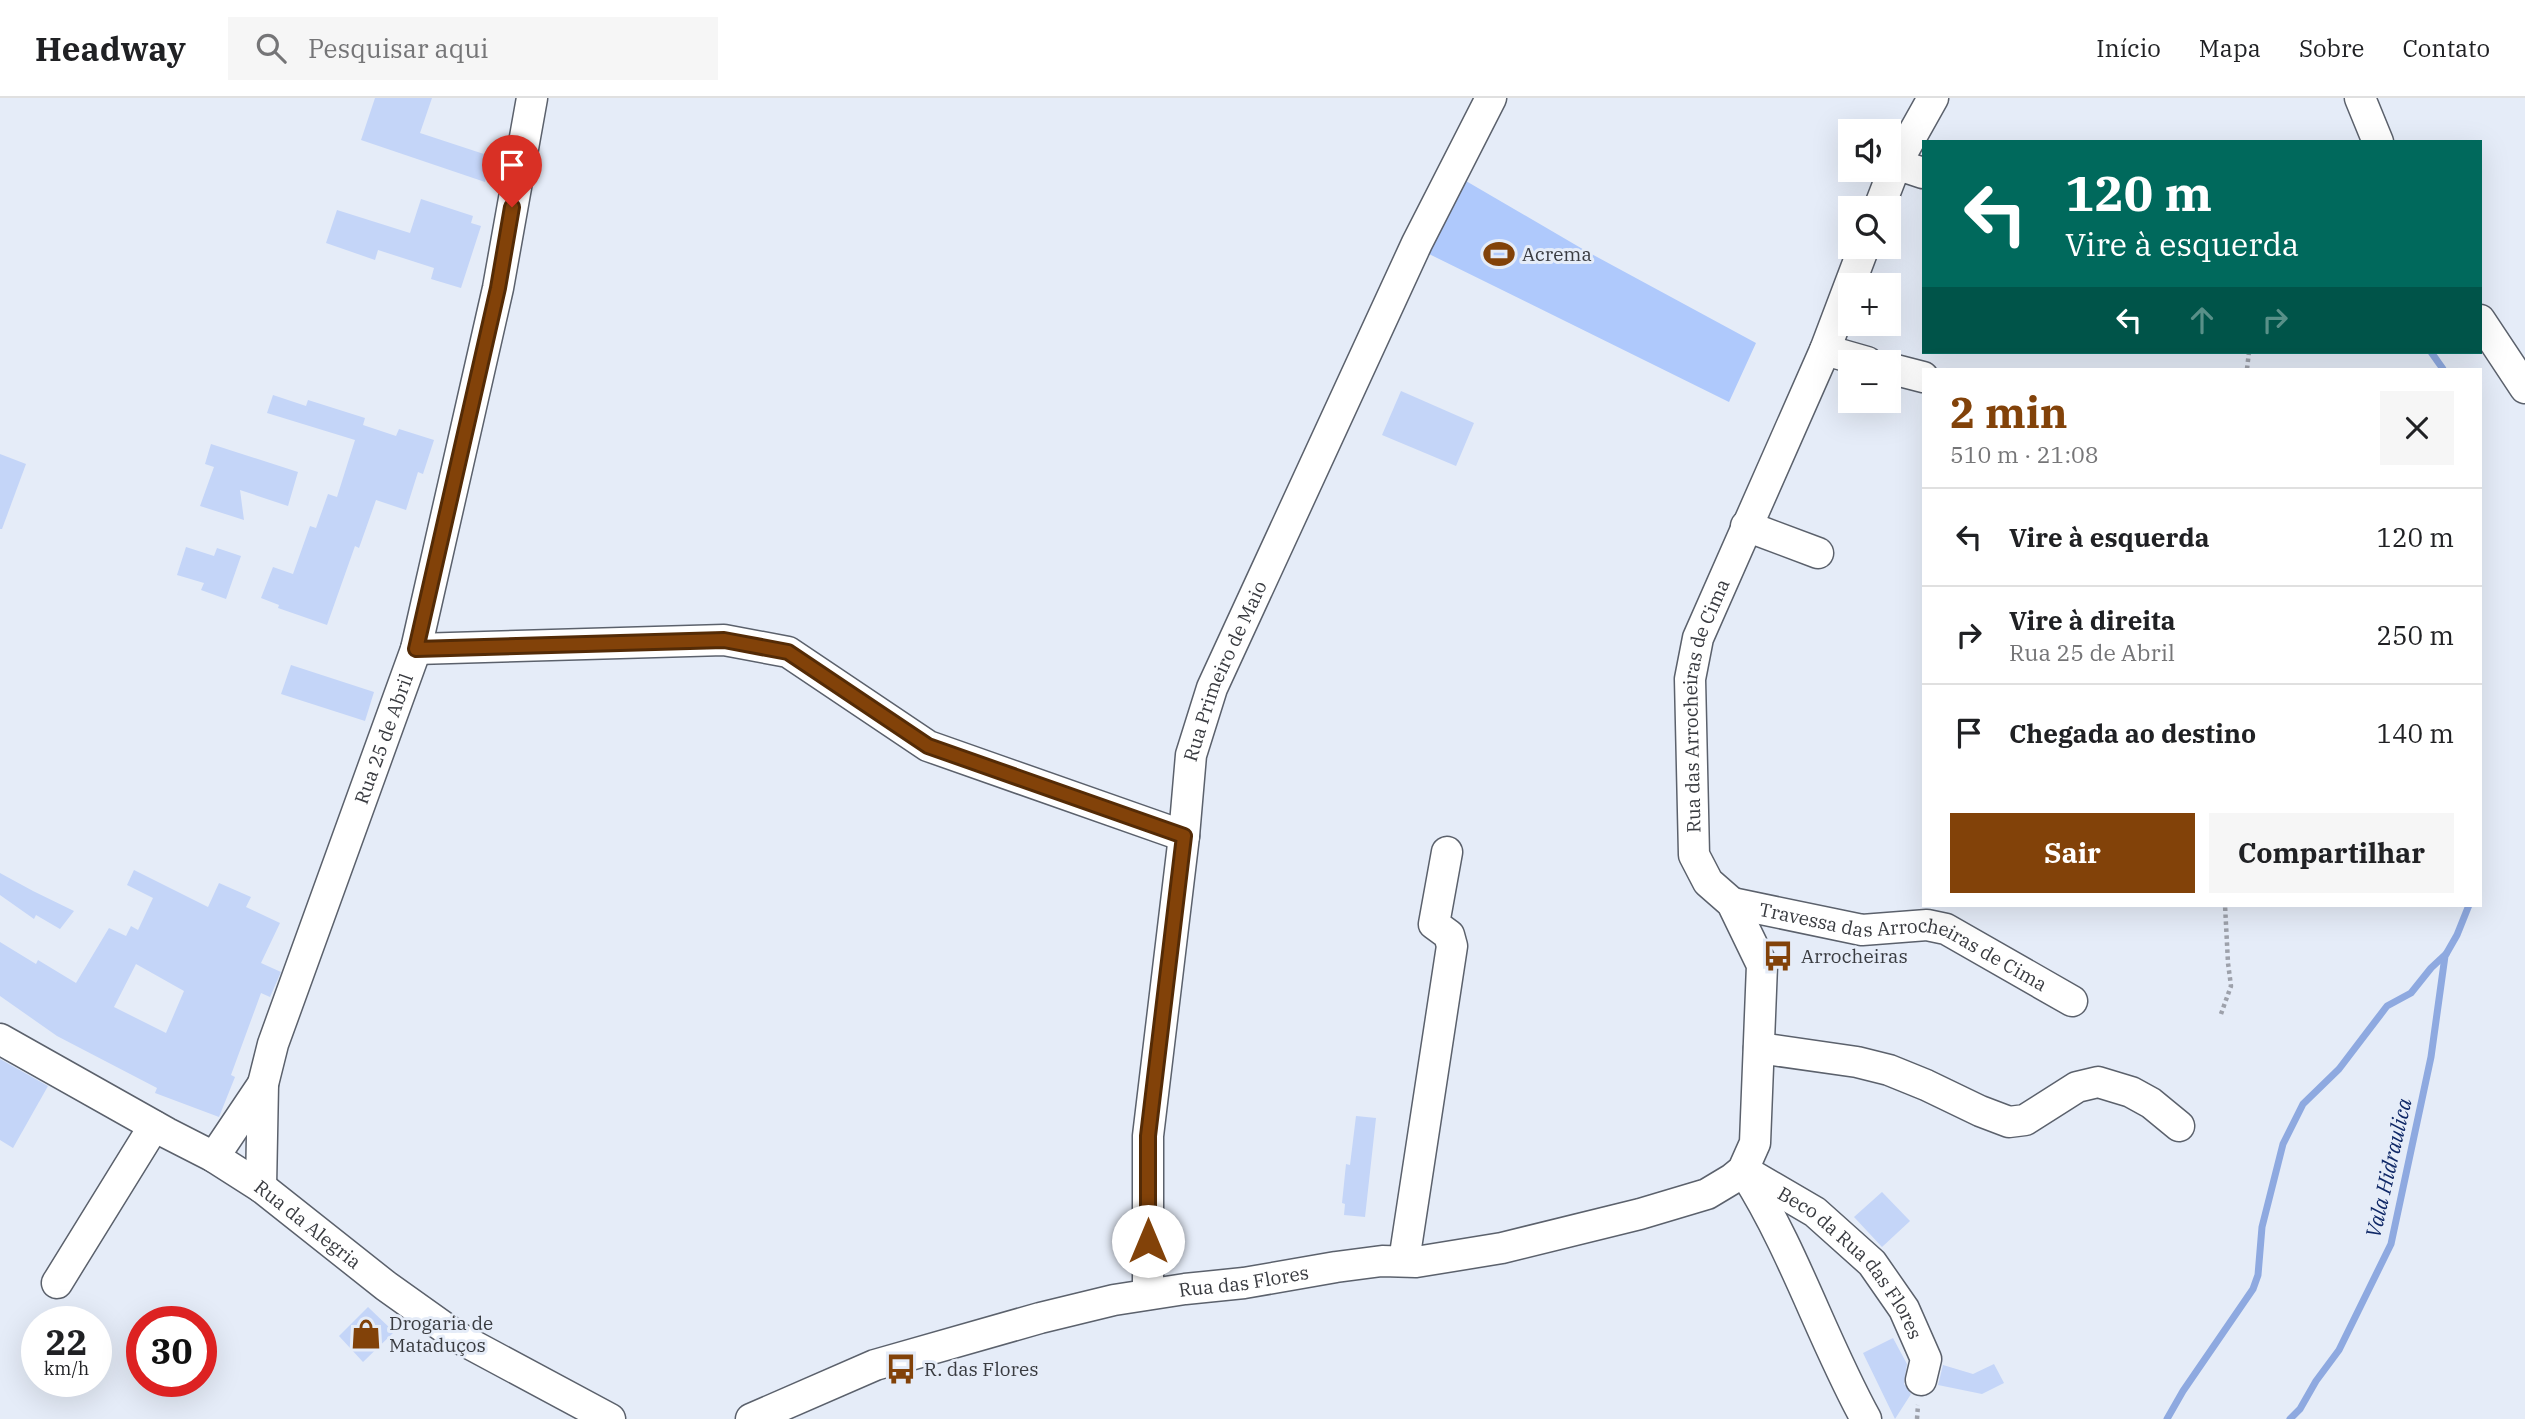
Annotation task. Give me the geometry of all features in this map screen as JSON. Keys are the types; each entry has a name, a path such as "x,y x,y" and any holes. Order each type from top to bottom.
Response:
{"street":[{"name":"Rua 25 de Abril","path":"261,1187 263,1084 273,1045 416,649 498,288 532,98"},
{"name":"Rua Primeiro de Maio","path":"1149,1294 1148,1136 1184,836 1191,755 1212,688 1416,243 1491,98"},
{"path":"1888,196 1910,168 1933,98"},
{"path":"2360,98 2377,140"},
{"name":"Rua das Arrocheiras de Cima","path":"1743,1170 1755,1143 1762,965 1732,903 1708,882 1694,855 1690,679 1698,638 1825,350 1859,259"},
{"path":"2482,323 2521,374"},
{"path":"1825,350 1838,354"},
{"path":"1901,372 1922,377"},
{"path":"1746,526 1818,553"},
{"path":"416,649 724,640 788,652 928,746 1184,836"},
{"path":"1404,1261 1452,946 1449,935 1434,924 1447,852"},
{"name":"Travessa das Arrocheiras de Cima","path":"1732,903 1862,930 1927,925 1946,929 2072,1000"},
{"name":"Rua da Alegria","path":"0,1039 214,1157 261,1187 386,1286 459,1338 610,1419"},
{"path":"1759,1048 1857,1062 1889,1070 2009,1122 2025,1120 2077,1087 2098,1082 2131,1092 2151,1103 2179,1126"},
{"name":"Rua 25 de Abril","path":"214,1157 263,1084"},
{"path":"57,1283 154,1126"},
{"path":"1743,1170 1767,1207 1813,1311 1866,1419"},
{"name":"Rua das Flores","path":"751,1419 875,1365 1074,1309 1149,1294 1244,1283 1336,1267 1416,1262 1502,1248 1640,1214 1707,1194 1743,1170"},
{"name":"Beco da Rua das Flores","path":"1743,1170 1815,1212 1872,1263 1904,1309 1926,1359 1921,1380"}],"path":[{"path":"2221,1014 2231,986 2225,907"}],"shaded area":[{"path":"1466,181 1586,251 1756,343 1729,402 1429,254"}],"building":[{"path":"375,98 432,98 420,133 493,157 485,182 361,140"},
{"path":"421,199 473,216 471,223 481,226 461,288 431,279 434,268 378,250 375,260 326,243 337,210 410,233"},
{"path":"1401,391 1474,423 1456,466 1382,435"},
{"path":"273,395 306,406 308,400 365,418 363,425 396,436 399,429 434,440 423,474 418,472 406,510 376,500 359,548 355,546 327,625 278,608 279,605 261,598 273,567 293,574 310,526 316,528 328,494 337,497 355,440 267,413"},
{"path":"211,444 298,472 288,506 240,490 244,520 200,506 214,467 205,464"},
{"path":"0,454 26,464 2,529 0,529"},
{"path":"186,547 214,556 217,548 241,556 226,599 201,590 204,583 177,575"},
{"path":"291,665 374,692 365,721 281,694"},
{"path":"134,870 208,907 219,883 251,897 246,907 280,923 261,963 281,972 270,997 261,993 231,1075 235,1077 219,1117 155,1093 157,1088 57,1036 0,996 0,942 36,964 38,960 76,983 109,928 126,936 131,926 138,930 153,898 127,885","holes":["136,964 184,991 166,1033 114,1007"]},
{"path":"0,873 74,911 60,929 36,915 34,919 0,895"},
{"path":"0,1059 48,1086 13,1148 0,1140"},
{"path":"1356,1116 1376,1118 1365,1217 1344,1215 1345,1204 1342,1203 1346,1164 1350,1165"},
{"path":"1882,1192 1910,1221 1882,1247 1854,1217"},
{"name":"Drogaria de Mataduços","path":"368,1307 394,1332 363,1362 339,1336"},
{"path":"1893,1338 1907,1364 1904,1384 1911,1394 1895,1419 1863,1353"},
{"path":"1994,1364 2004,1383 1982,1394 1938,1385 1943,1365 1973,1374"}],"waterway":[{"name":"Vala Hidraulica","path":"2432,354 2442,368"},
{"name":"Vala Hidraulica","path":"2290,1419 2300,1409 2339,1350 2391,1244 2431,1057 2445,956 2468,907"},
{"path":"2167,1419 2183,1391 2253,1289 2258,1275 2262,1227 2283,1144 2303,1104 2339,1069 2387,1006 2411,993 2446,954"}],"place":[{"name":"Acrema","path":"1499,254"},
{"name":"Arrocheiras","path":"1778,956"},
{"name":"Drogaria de Mataduços","path":"366,1334"},
{"name":"R. das Flores","path":"901,1369"}],"route":[{"path":"512,207 498,288 416,649 724,640 788,652 928,746 1184,836 1148,1136 1148,1241"}]}
